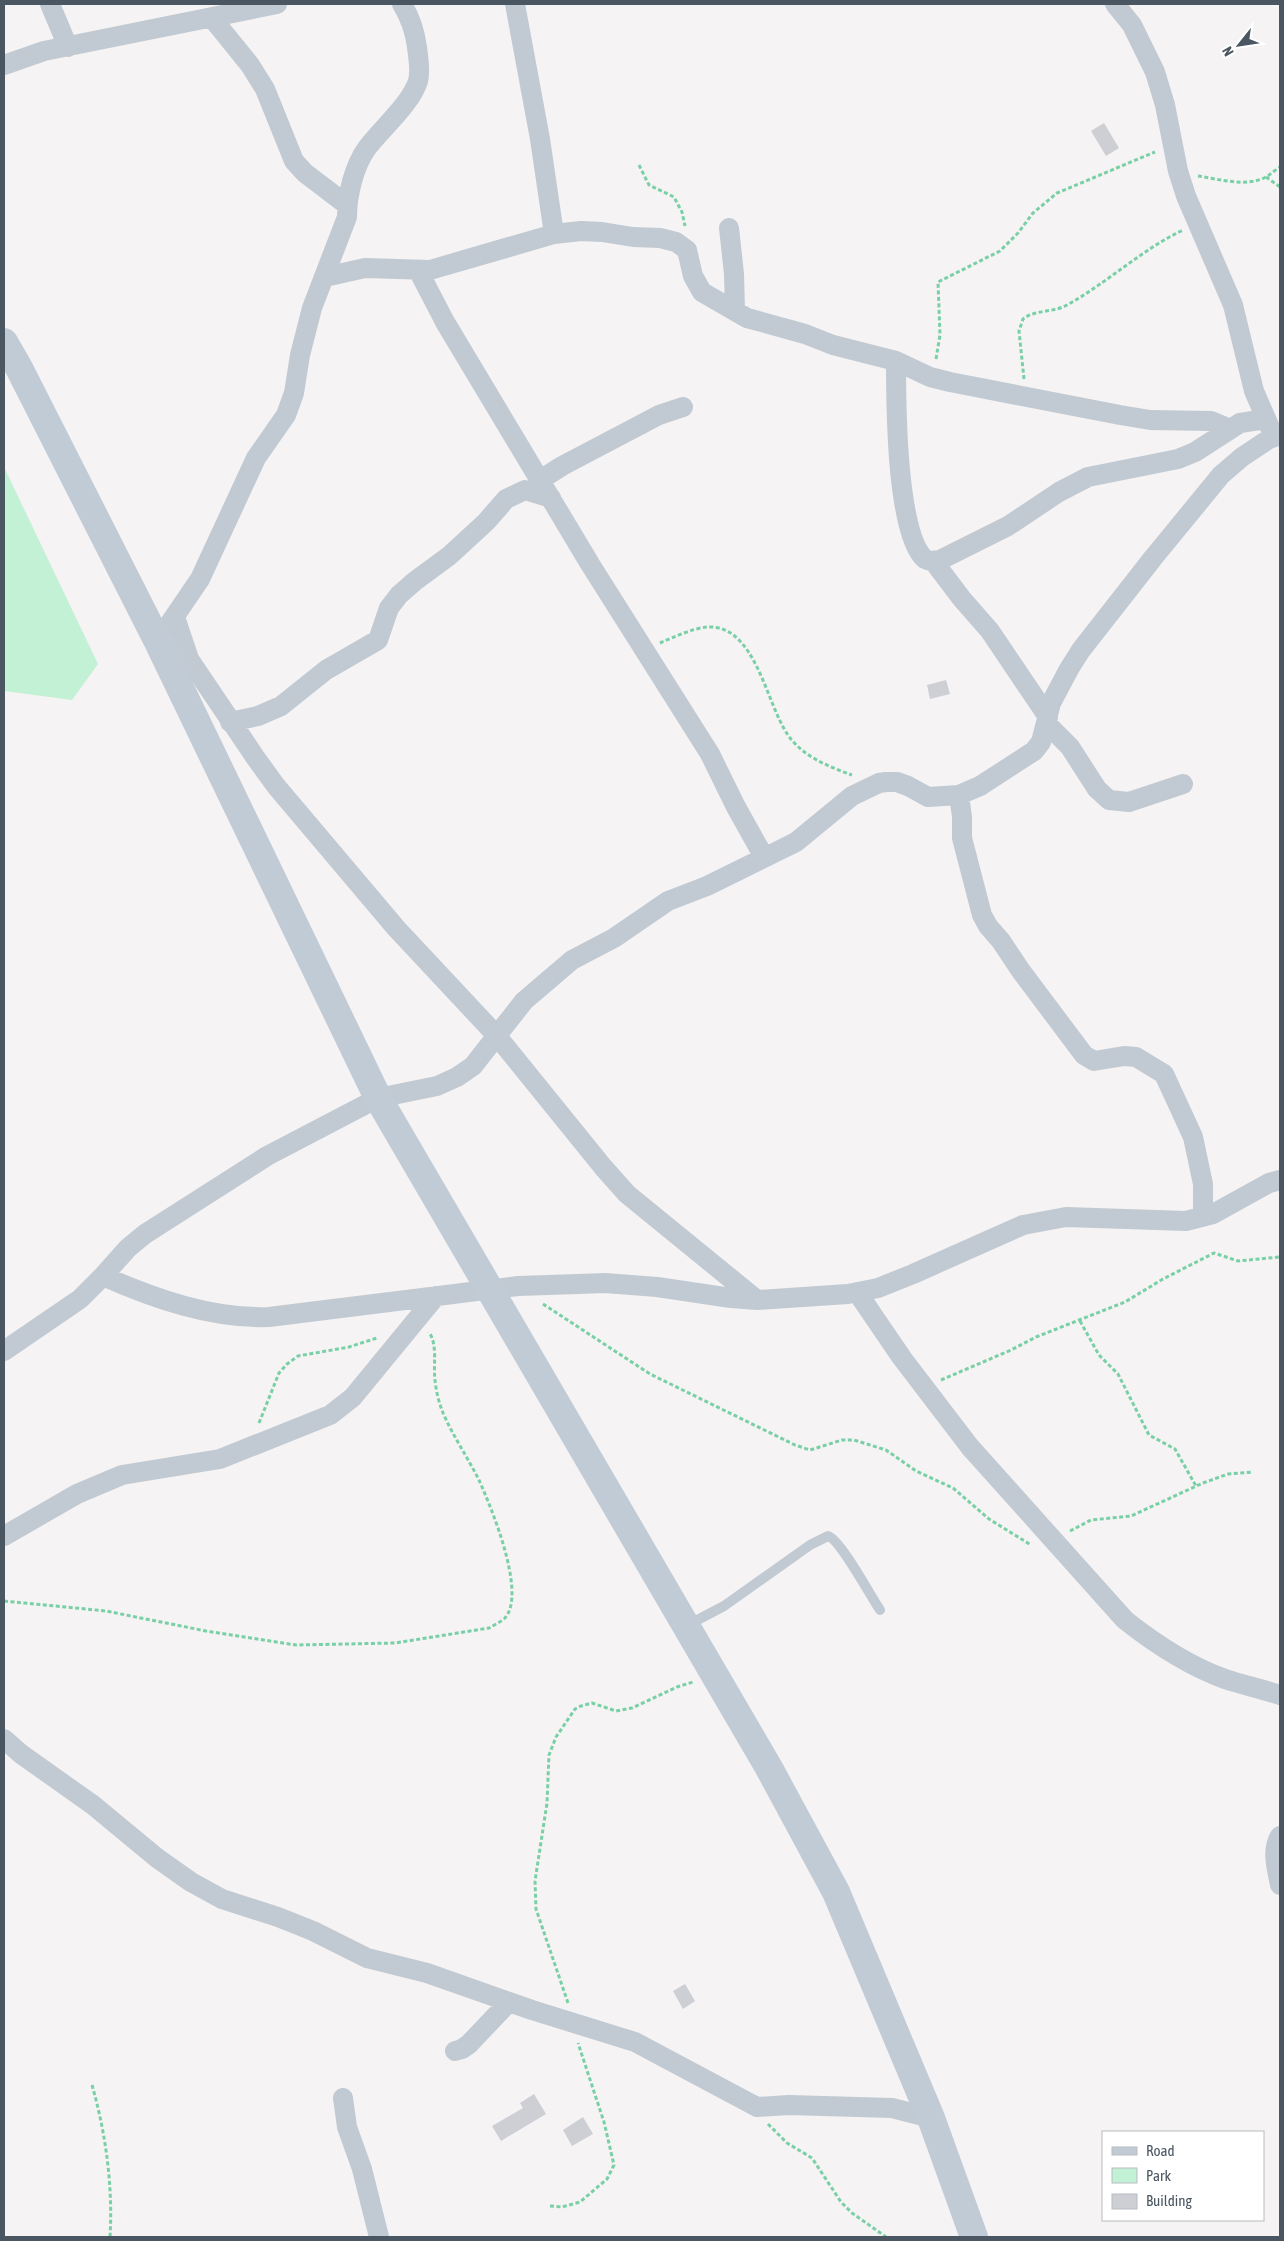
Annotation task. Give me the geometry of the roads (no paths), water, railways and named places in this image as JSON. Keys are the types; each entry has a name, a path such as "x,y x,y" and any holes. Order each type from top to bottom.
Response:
{"main road":[{"path":"4,342 158,642 378,1098 769,1768 836,1892 931,2118 974,2237"}],"street":[{"path":"50,4 68,47"},
{"path":"4,65 44,51 277,4"},
{"path":"158,642 176,617 208,563 256,458 286,414 294,393 304,334 347,217 347,205 358,165 367,149 405,102 418,81 419,63 416,42 409,15 402,4"},
{"path":"515,4 540,139 554,234"},
{"path":"4,1351 80,1299 128,1248 163,1221 267,1156 378,1098 437,1086 458,1077 473,1066 524,1001 546,981 572,960 614,938 668,901 707,886 796,842 852,796 879,783 897,782 928,797 959,795 980,786 1034,751 1041,742 1051,702 1081,650 1201,497 1221,475 1242,457 1277,436 1266,419 1254,391 1233,305 1197,224 1178,171 1165,105 1155,72 1132,25 1115,4"},
{"path":"212,18 250,65 265,89 294,161 305,173 347,205"},
{"path":"729,228 734,274 735,310"},
{"path":"325,277 365,268 418,270 447,266 498,249 554,234 581,231 660,238 676,242 688,253 698,287 702,292 747,318 805,334 833,345 896,361 930,376 1150,420 1211,421 1230,429"},
{"path":"418,270 444,322 644,650 710,754 736,808 764,857"},
{"path":"896,361 898,441 906,512 910,530 917,547 927,560 934,562 962,599 990,631 1047,720 1070,747 1096,789 1109,800 1130,802 1183,784"},
{"path":"540,480 562,466 659,415 683,407"},
{"path":"934,562 1008,526 1083,479 1098,474 1178,459 1195,452 1243,422 1266,419"},
{"path":"230,722 258,716 281,706 326,670 378,640 389,608 399,595 449,556 486,522 506,499 525,490 551,498"},
{"path":"176,617 190,659 230,722 276,786 396,928 497,1036 627,1194 757,1300"},
{"path":"959,795 962,838 981,911 988,926 1089,1058 1094,1060 1124,1056 1136,1057 1164,1074 1193,1137 1203,1184 1203,1217"},
{"path":"103,1276 182,1305 243,1318 269,1317 490,1291 518,1286 605,1283 757,1300 804,1298 856,1292 887,1284 989,1239 1031,1223 1066,1217 1186,1222 1213,1214 1269,1183 1280,1180"},
{"path":"856,1292 923,1388 1042,1542 1114,1610 1149,1638 1198,1667 1223,1678 1280,1695"},
{"path":"4,1536 77,1494 122,1475 200,1464 220,1459 322,1419 353,1397 381,1366 436,1296"},
{"path":"4,1739 20,1754 93,1805 157,1858 213,1894 297,1924 367,1958 427,1973 572,2024 635,2042 761,2108 789,2105 892,2108 931,2118"},
{"path":"1280,1836 1274,1859 1280,1885"},
{"path":"455,2051 469,2044 509,2002"},
{"path":"343,2098 344,2115 362,2169 378,2237"}],"lane":[{"path":"685,1626 724,1606 810,1545 828,1536 837,1541 880,1610"}]}
